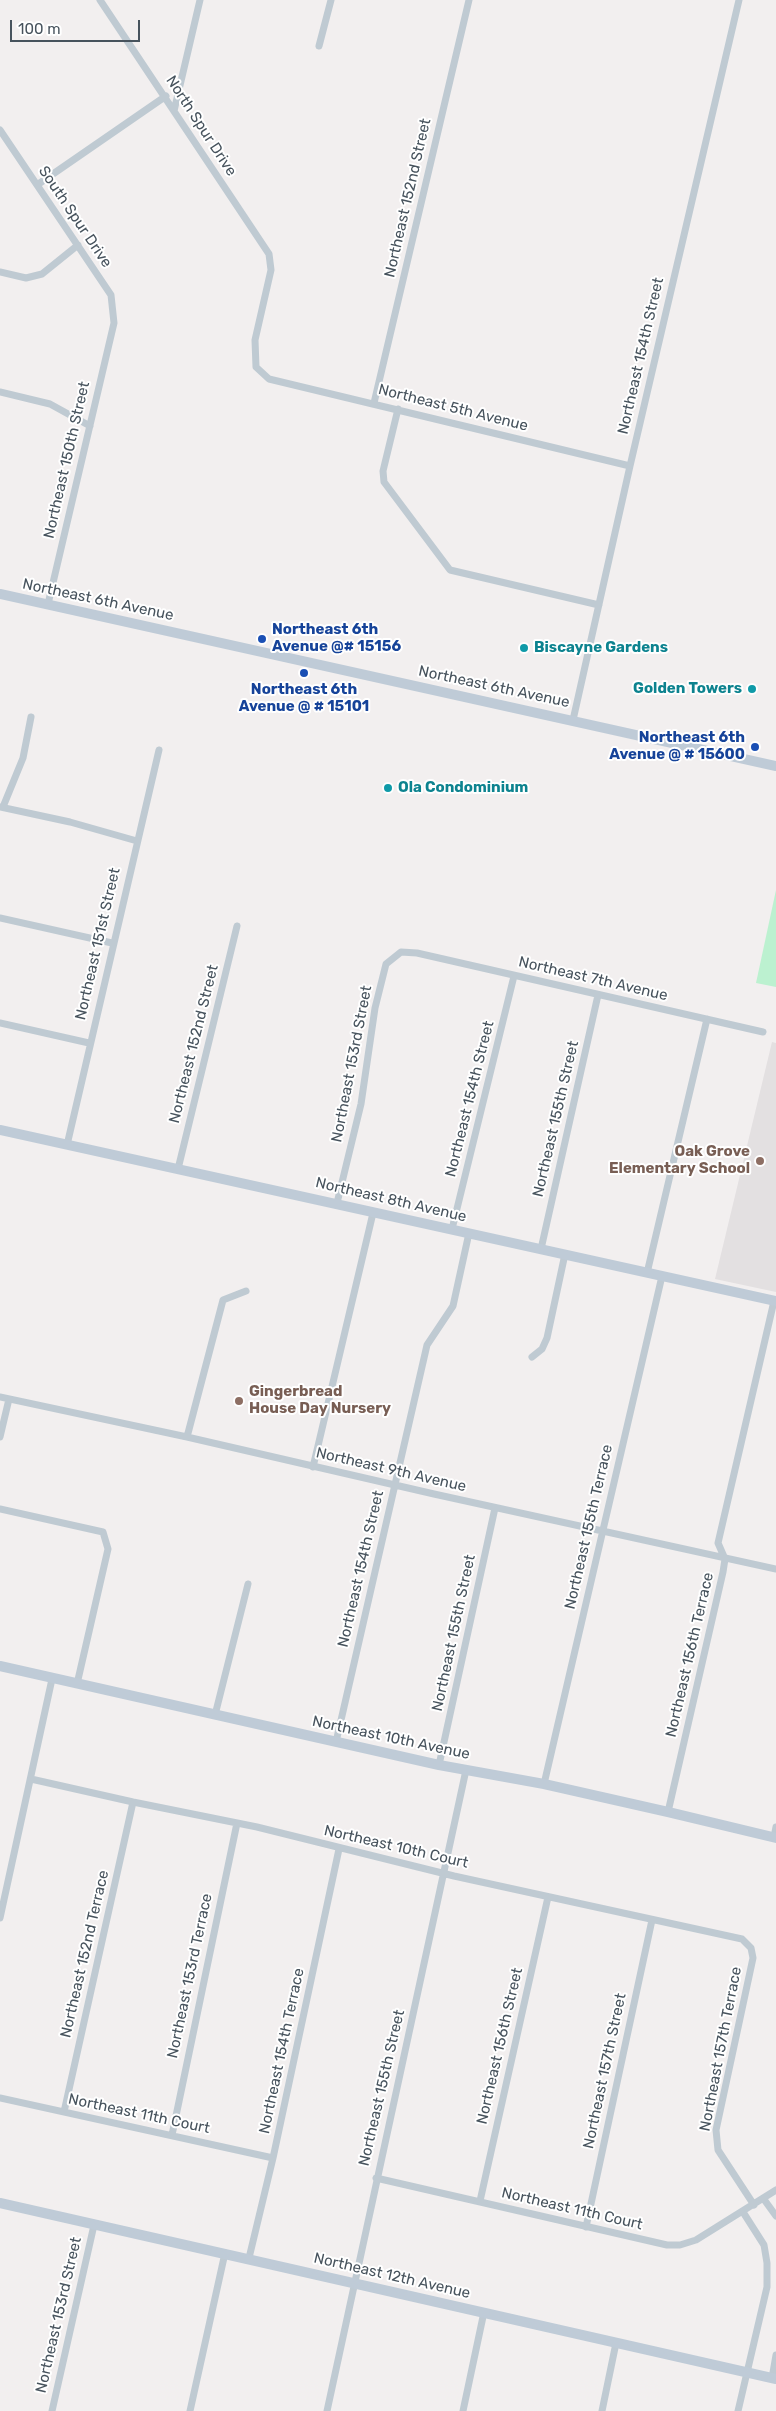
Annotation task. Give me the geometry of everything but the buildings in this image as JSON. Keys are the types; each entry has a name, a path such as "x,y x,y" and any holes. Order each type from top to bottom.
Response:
{"street":[{"name":"North Spur Drive","path":"100,0 166,96 269,254 271,270 256,340 256,366 269,379"},
{"path":"174,111 200,0"},
{"path":"319,46 332,0"},
{"name":"Northeast 152nd Street","path":"374,403 469,0"},
{"name":"Northeast 154th Street","path":"573,720 630,466 739,0"},
{"path":"37,185 166,96"},
{"name":"South Spur Drive","path":"0,130 111,295 114,323"},
{"path":"0,272 26,278 42,274 78,245"},
{"name":"Northeast 150th Street","path":"48,604 114,323"},
{"name":"Northeast 5th Avenue","path":"269,379 630,466"},
{"path":"0,392 50,404 90,426"},
{"path":"398,409 383,471 384,482 450,570 599,605"},
{"name":"Northeast 6th Avenue","path":"0,594 776,766"},
{"path":"31,717 23,758 1,807 70,822 136,841"},
{"name":"Northeast 151st Street","path":"67,1145 158,750"},
{"path":"0,918 112,943"},
{"name":"Northeast 152nd Street","path":"178,1169 237,926"},
{"name":"Northeast 153rd Street","path":"337,1203 361,1104 375,1008 386,964 401,952 417,953"},
{"name":"Northeast 7th Avenue","path":"417,953 763,1032"},
{"name":"Northeast 154th Street","path":"452,1229 514,976"},
{"name":"Northeast 155th Street","path":"541,1249 598,995"},
{"path":"647,1273 706,1019"},
{"path":"0,1023 89,1043"},
{"name":"Northeast 8th Avenue","path":"0,1130 775,1301"},
{"path":"313,1467 373,1213"},
{"name":"Northeast 154th Street","path":"336,1742 427,1345 453,1306 468,1233"},
{"path":"532,1357 542,1349 547,1338 565,1254"},
{"name":"Northeast 155th Terrace","path":"544,1784 662,1276"},
{"path":"187,1437 223,1300 246,1291"},
{"name":"Northeast 156th Terrace","path":"668,1812 725,1559 718,1543 775,1301"},
{"name":"Northeast 9th Avenue","path":"0,1397 776,1569"},
{"path":"0,1437 9,1399"},
{"name":"Northeast 155th Street","path":"440,1765 495,1508"},
{"path":"0,1509 103,1532 108,1549 77,1684"},
{"path":"215,1715 248,1584"},
{"name":"Northeast 10th Avenue","path":"0,1666 440,1765 544,1784 775,1834"},
{"path":"0,1918 52,1679"},
{"name":"Northeast 155th Street","path":"327,2411 466,1770"},
{"name":"Northeast 10th Court","path":"31,1779 236,1823 548,1897 742,1939 751,1948"},
{"name":"Northeast 152nd Terrace","path":"64,2112 133,1802"},
{"name":"Northeast 153rd Terrace","path":"172,2135 236,1823"},
{"name":"Northeast 154th Terrace","path":"249,2258 273,2158 340,1849"},
{"name":"Northeast 156th Street","path":"480,2201 548,1897"},
{"name":"Northeast 157th Street","path":"586,2227 652,1920"},
{"name":"Northeast 157th Terrace","path":"751,1948 753,1958 716,2130 718,2150 754,2205"},
{"name":"Northeast 11th Court","path":"0,2098 273,2158"},
{"name":"Northeast 11th Court","path":"376,2178 667,2245 680,2245 696,2240 776,2190"},
{"path":"764,2198 776,2216"},
{"name":"Northeast 12th Avenue","path":"0,2203 774,2378"},
{"path":"738,2411 765,2295 767,2263 764,2245 743,2212"},
{"name":"Northeast 153rd Street","path":"52,2411 94,2225"},
{"path":"190,2411 225,2253"},
{"path":"463,2411 484,2312"},
{"path":"602,2411 616,2343"},
{"path":"774,2378 776,2355"}],"shaded area":[{"name":"Oak Grove Elementary School","path":"772,1042 776,1043 776,1292 715,1279"}],"green space":[{"path":"776,890 776,987 756,983"}],"place":[{"name":"Northeast 6th Avenue @# 15156","path":"262,639"},
{"name":"Biscayne Gardens","path":"524,648"},
{"name":"Northeast 6th Avenue @ # 15101","path":"304,673"},
{"name":"Golden Towers","path":"752,689"},
{"name":"Northeast 6th Avenue @ # 15600","path":"755,747"},
{"name":"Ola Condominium","path":"388,788"},
{"name":"Oak Grove Elementary School","path":"760,1161"},
{"name":"Gingerbread House Day Nursery","path":"239,1401"}]}
